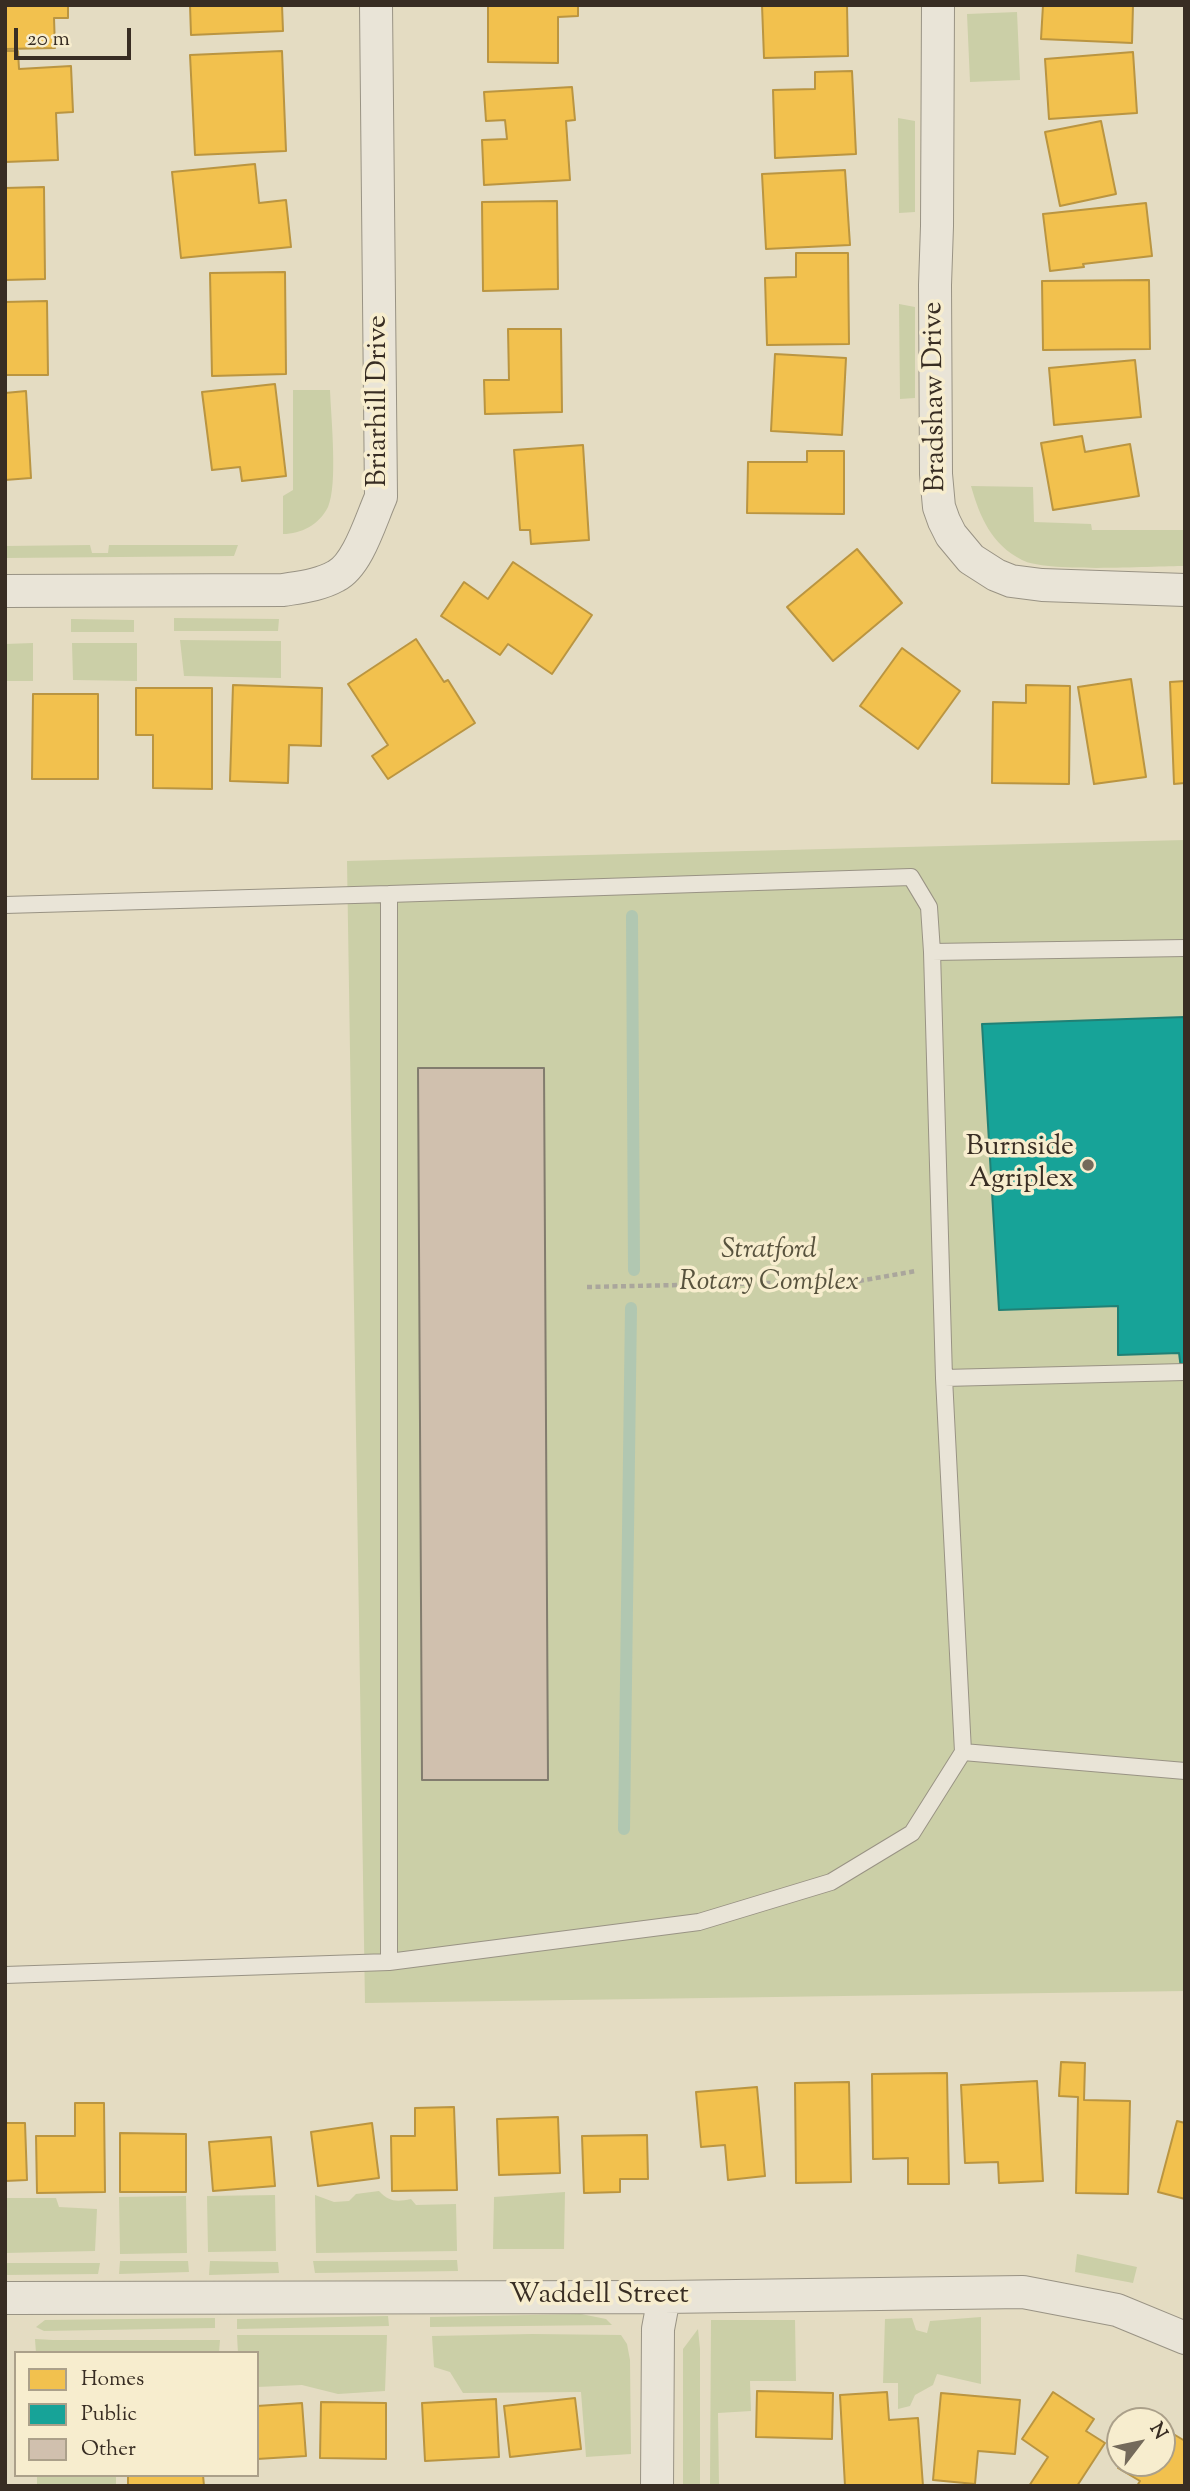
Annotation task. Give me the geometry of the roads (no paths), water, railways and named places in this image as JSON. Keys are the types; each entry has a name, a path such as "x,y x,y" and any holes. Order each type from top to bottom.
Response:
{"street":[{"name":"Briarhill Drive","path":"5,591 284,590 315,585 338,575 355,556 382,497 376,5"},
{"name":"Bradshaw Drive","path":"938,5 936,474 939,507 944,521 971,559 1011,581 1042,585 1185,590"},
{"name":"Waddell Street","path":"5,2298 664,2297 1023,2292 1117,2310 1185,2338"},
{"path":"657,2486 657,2329 664,2297"}],"lane":[{"path":"5,905 911,877 929,907 932,952 944,1378 963,1752 912,1833 831,1882 699,1922 389,1962 5,1975"},
{"path":"389,1962 390,894"},
{"path":"932,952 1185,948"},
{"path":"944,1378 1185,1372"},
{"path":"963,1752 1185,1770"}],"waterway":[{"path":"632,916 634,1270"},
{"path":"624,1829 631,1308"}],"place":[{"name":"Burnside Agriplex","path":"1088,1165"}],"park label":[{"name":"Stratford Rotary Complex","path":"769,1268"}]}
